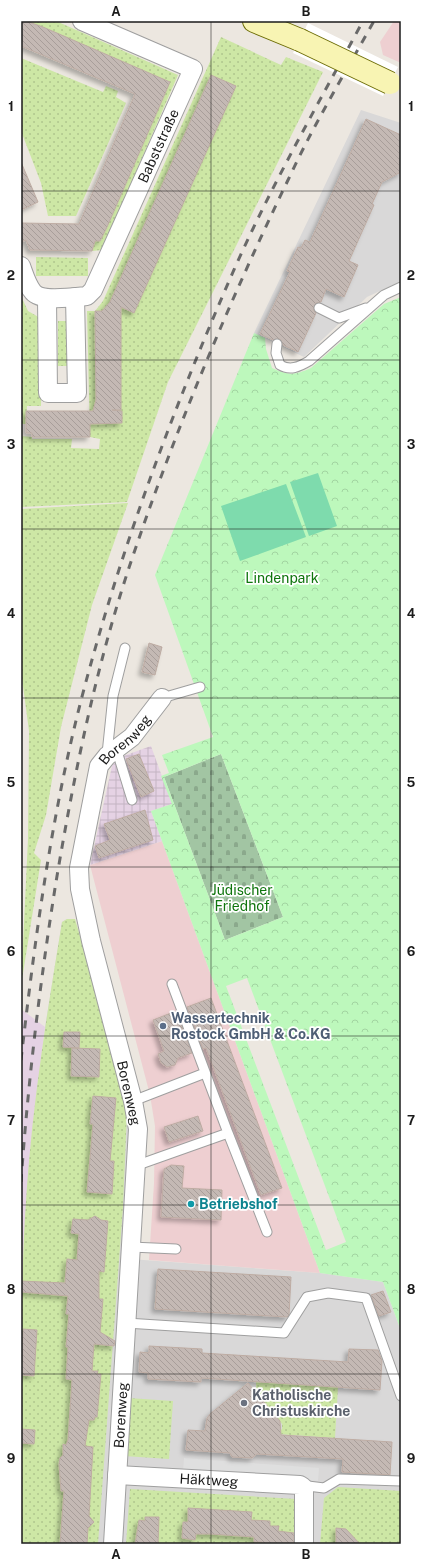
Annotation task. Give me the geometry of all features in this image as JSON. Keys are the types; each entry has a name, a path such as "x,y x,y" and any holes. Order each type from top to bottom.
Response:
{"street":[{"name":"Babststraße","path":"47,298 87,296 97,282 193,69 82,21"},
{"path":"254,21 300,40 396,86"},
{"path":"21,266 33,292 47,298 48,393 77,393 75,297"},
{"name":"Borenweg","path":"113,1544 138,1129 133,1101 91,942 80,888 79,868 99,766 112,752 132,737 162,698"},
{"name":"Häktweg","path":"117,1475 300,1485"},
{"path":"300,1485 304,1487 304,1544"}],"lane":[{"path":"277,344 276,353 280,365 286,368 298,367 309,361 384,295 401,287"},
{"path":"319,308 339,318 370,307"},
{"path":"125,648 113,696 112,752 132,800"},
{"path":"162,698 200,687"},
{"path":"172,984 267,1232"},
{"path":"133,1101 205,1073"},
{"path":"136,1166 228,1133"},
{"path":"131,1247 176,1249"},
{"path":"126,1323 284,1333 306,1297 328,1294 366,1298 401,1396"},
{"path":"300,1485 324,1488 339,1479 401,1481"}],"shaded area":[{"path":"394,21 401,21 401,63 383,55 380,42"},
{"path":"361,110 401,123 401,281 367,297 304,357 254,333"},
{"path":"151,746 172,804 151,811 162,841 90,865 112,766 118,759"},
{"path":"162,841 320,1273 149,1260 154,1183 155,1126 150,1095 90,865"},
{"path":"67,919 123,1087 133,1101 130,1259 320,1273 383,1282 401,1331 401,1544 21,1544 21,1317 45,1027 62,922"},
{"path":"21,1009 45,1027 29,1162 21,1317"},
{"path":"184,1458 319,1468 318,1481 183,1472"}],"green space":[{"path":"26,21 56,21 178,75 102,250 92,251 95,241 100,241 107,227 170,82"},
{"path":"221,37 281,65 286,57 323,72 168,382 127,502 21,507 21,436 32,437 32,439 72,439 71,448 99,449 100,439 90,437 87,311 95,311 103,301"},
{"path":"21,58 103,92 106,86 118,91 116,97 126,103 76,216 48,216 41,183 21,131"},
{"path":"36,257 88,258 88,276 36,276"},
{"path":"21,296 28,311 42,319 41,406 27,406 26,424 21,424"},
{"name":"Lindenpark","path":"401,297 401,1331 383,1282 320,1273 151,811 172,804 161,776 169,773 162,755 213,737 155,575 254,333 265,338 266,349 272,368 292,374 301,372 311,368 384,304","holes":["221,754 283,917 225,940 164,777","247,978 346,1242 326,1250 226,986"]},
{"path":"58,321 70,321 70,366 58,366"},
{"path":"318,473 337,526 309,536 290,482"},
{"path":"286,484 306,537 240,561 221,506"},
{"path":"128,503 92,605 61,727 46,815 34,853 41,860 21,986 28,839 29,731 21,671 21,509"},
{"name":"Jüdischer Friedhof","path":"221,754 283,917 225,940 164,777"},
{"path":"67,919 75,919 111,1042 127,1112 123,1207 98,1544 21,1544 22,1304 25,1209 39,1071 52,981 62,922"},
{"path":"256,1382 338,1387 335,1438 277,1434 282,1429 282,1424 256,1393"},
{"path":"128,1398 173,1401 169,1459 124,1456"},
{"path":"338,1487 401,1491 401,1544 320,1544 324,1498"},
{"path":"130,1489 296,1499 296,1544 126,1544"}],"pier":[{"path":"308,23 398,67 383,96 293,53"}],"building":[{"path":"21,21 26,21 43,27 170,82 107,227 100,241 95,241 92,251 30,250 26,240 21,242 21,223 79,224 135,94 21,46"},
{"path":"211,75 236,86 134,313 121,307 121,410 112,410 122,411 122,423 90,424 90,437 32,437 32,433 26,433 26,411 93,411 96,400 95,311 102,311 110,302"},
{"path":"366,119 401,135 401,172 382,182 372,204 374,205 349,261 358,265 344,297 326,289 321,302 316,303 314,306 314,311 316,313 298,352 283,345 280,339 273,340 260,334 290,272 287,271 298,247 301,248 305,240 310,242"},
{"path":"21,162 38,202 21,210"},
{"path":"149,643 162,647 155,675 142,672"},
{"path":"139,754 154,791 141,797 126,759"},
{"path":"145,810 153,840 99,858 95,846 110,840 104,824"},
{"path":"211,998 282,1188 261,1195 206,1048 203,1049 187,1007"},
{"path":"176,1011 192,1053 178,1058 175,1065 167,1067 161,1063 158,1054 164,1051 153,1020"},
{"path":"64,1032 80,1032 79,1048 63,1047"},
{"path":"72,1048 100,1049 99,1077 71,1076"},
{"path":"93,1096 116,1098 110,1161 114,1161 112,1194 87,1192 93,1124 90,1124"},
{"path":"198,1116 203,1131 169,1142 164,1127"},
{"name":"Betriebshof","path":"171,1165 184,1166 182,1188 222,1190 221,1220 161,1217 164,1169"},
{"path":"95,1216 101,1220 108,1221 104,1272 99,1271 99,1299 103,1299 100,1332 115,1341 114,1346 94,1344 92,1371 98,1371 97,1374 101,1374 97,1417 95,1417 94,1420 89,1420 85,1446 93,1447 89,1516 94,1522 88,1528 87,1544 60,1544 64,1491 61,1491 59,1464 60,1458 63,1455 63,1444 66,1445 68,1440 72,1380 66,1379 68,1347 66,1347 69,1314 66,1314 68,1296 21,1292 21,1281 65,1283 67,1259 77,1260 79,1234 71,1233 73,1219 88,1220"},
{"path":"158,1269 291,1277 289,1315 287,1317 155,1309"},
{"path":"383,1291 391,1312 379,1316 371,1295"},
{"path":"23,1329 37,1330 34,1376 21,1375"},
{"path":"149,1346 202,1349 202,1353 348,1362 349,1349 378,1350 382,1361 380,1390 201,1378 201,1382 148,1379 148,1373 139,1372 140,1352 149,1353"},
{"path":"248,1383 280,1421 281,1435 392,1442 390,1475 342,1472 343,1459 257,1454 252,1458 232,1457 230,1453 186,1450 188,1430 205,1431 207,1418 210,1414"},
{"path":"21,1429 35,1430 34,1444 21,1443"},
{"path":"188,1508 252,1512 251,1520 270,1521 270,1526 279,1526 278,1531 294,1533 294,1544 262,1544 262,1542 254,1542 254,1537 210,1534 196,1534 195,1540 182,1538 183,1522 188,1522"},
{"path":"145,1517 159,1517 158,1544 135,1544 139,1520 145,1521"},
{"path":"336,1528 346,1529 360,1544 336,1544"}],"railway":[{"path":"21,1060 33,961 56,813 77,715 104,617 120,566 154,467 192,369 233,272 279,177 363,21"},
{"path":"21,1182 35,1032 56,882 71,797 89,713 122,588 170,453 226,314 309,138 374,21"}],"place":[{"name":"Wassertechnik Rostock GmbH & Co.KG","path":"163,1026"},
{"name":"Betriebshof","path":"191,1204"},
{"name":"Katholische Christuskirche","path":"244,1403"}]}
